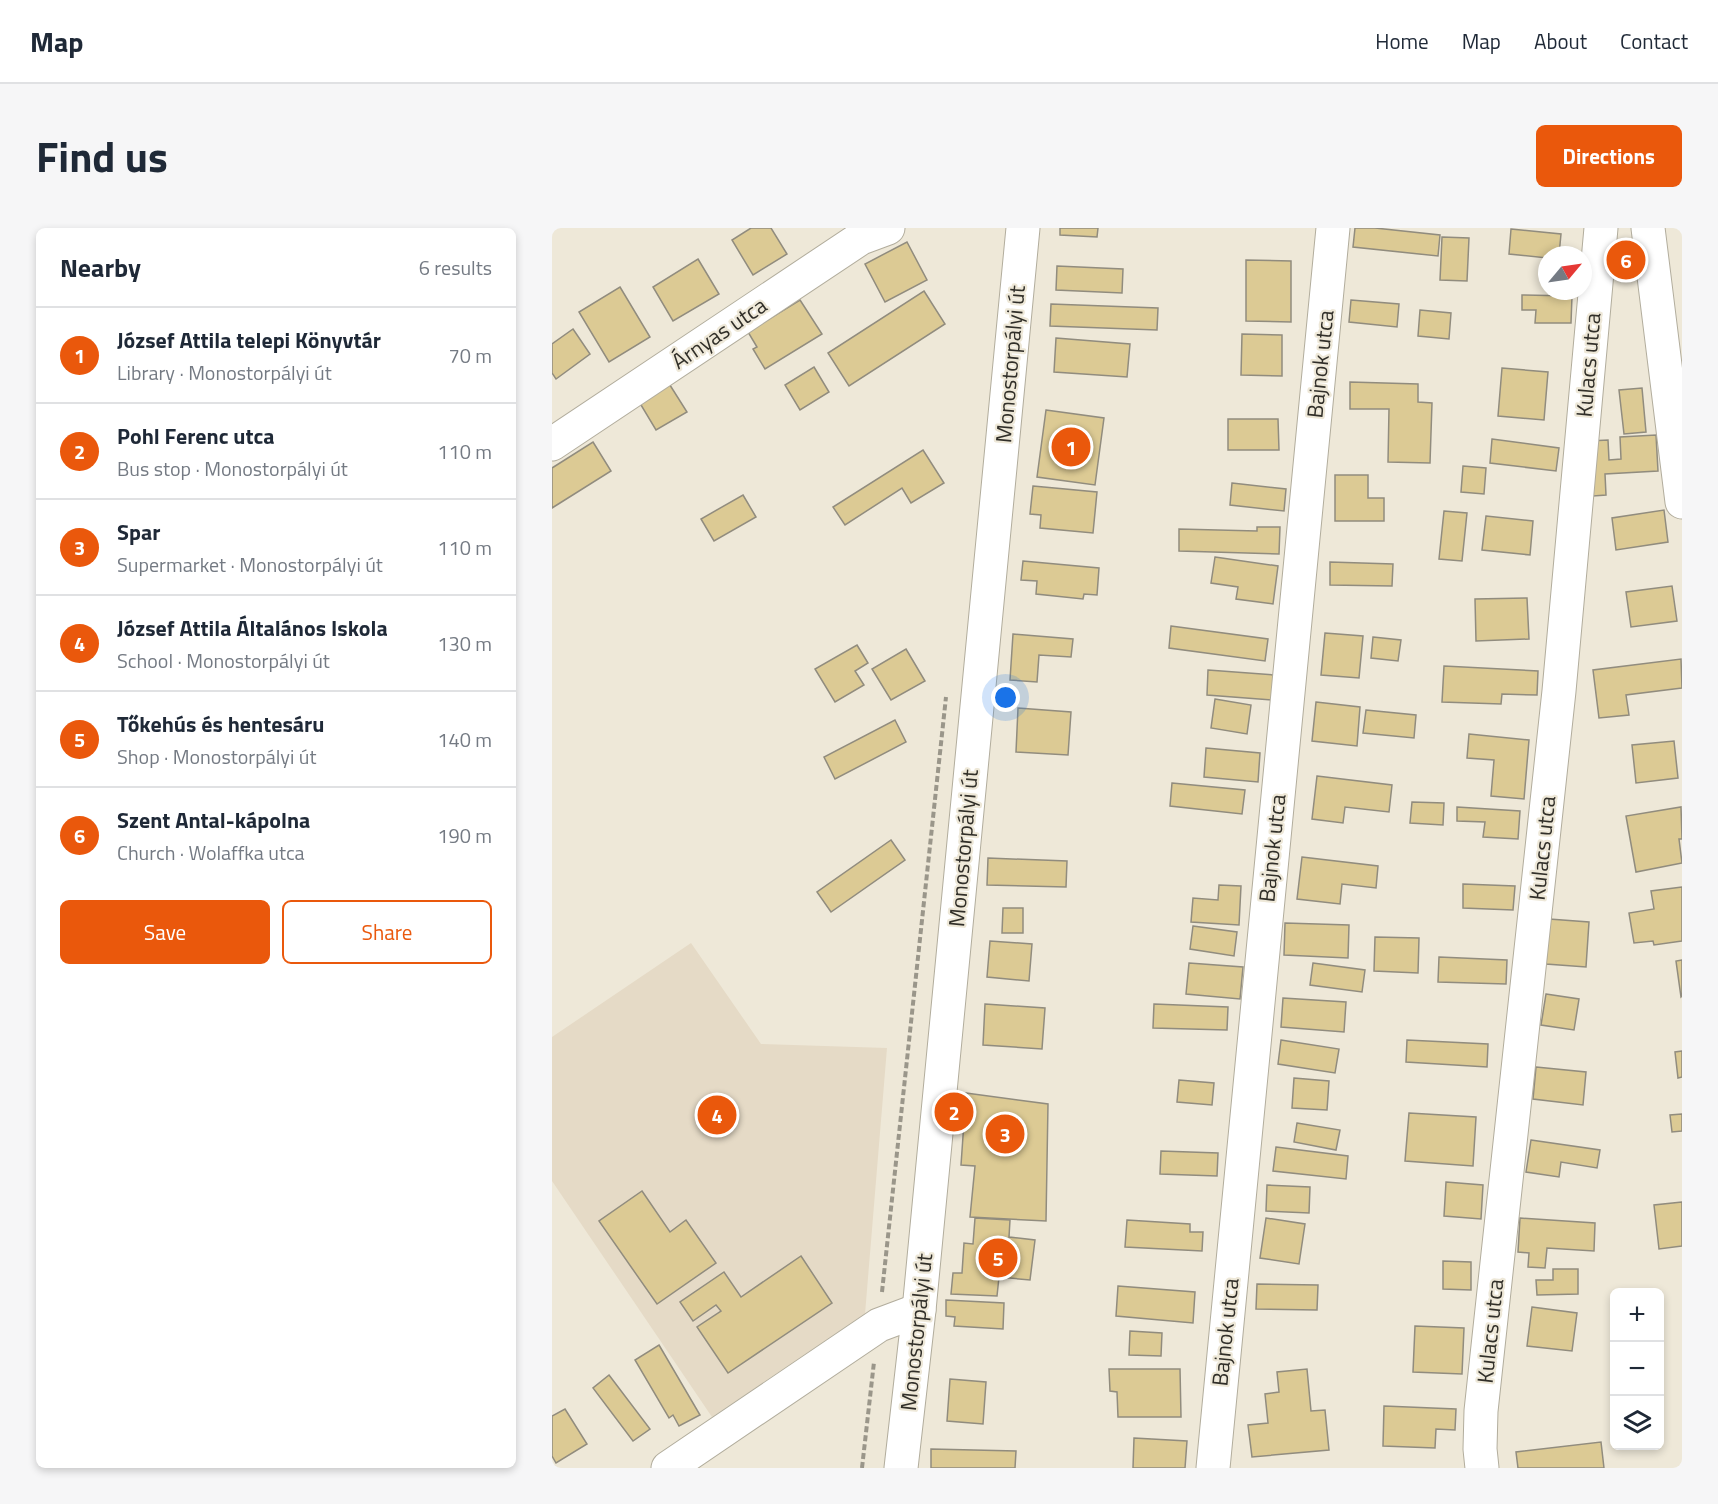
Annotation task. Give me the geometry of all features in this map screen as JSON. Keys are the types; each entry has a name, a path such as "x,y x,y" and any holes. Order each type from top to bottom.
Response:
{"street":[{"name":"Árnyas utca","path":"552,444 861,238 888,228"},
{"name":"Monostorpályi út","path":"901,1468 919,1310 1023,228"},
{"name":"Bajnok utca","path":"1213,1468 1333,228"},
{"name":"Kulacs utca","path":"1482,1468 1481,1411 1559,690 1601,228"},
{"path":"1648,228 1682,502"},
{"path":"668,1468 879,1325 919,1310"}],"path":[{"path":"862,1468 946,693"}],"shaded area":[{"path":"691,943 761,1044 887,1048 865,1314 712,1417 552,1181 552,1037"}],"building":[{"path":"751,228 771,228 787,254 753,275 732,240"},
{"path":"1060,228 1098,228 1097,237 1060,235"},
{"path":"1355,228 1440,235 1438,256 1353,247"},
{"path":"1511,229 1561,234 1560,246 1538,246 1538,257 1509,254"},
{"path":"1442,237 1469,238 1467,281 1440,280"},
{"path":"907,242 927,280 885,302 865,264"},
{"path":"1634,242 1637,277 1618,279 1615,243"},
{"path":"698,259 719,294 673,321 653,287"},
{"path":"1246,260 1291,261 1291,322 1246,321"},
{"path":"1057,266 1123,269 1122,293 1056,290"},
{"path":"620,287 650,337 609,362 579,312"},
{"path":"924,291 945,324 849,386 828,353"},
{"path":"1522,295 1538,295 1538,300 1572,300 1571,323 1535,323 1536,310 1522,310"},
{"path":"800,300 822,334 765,369 753,349 757,347 748,332"},
{"path":"1351,300 1399,304 1397,327 1349,322"},
{"path":"1051,304 1158,308 1157,330 1050,326"},
{"path":"1420,310 1451,313 1449,339 1418,336"},
{"path":"573,329 590,354 556,379 552,373 552,344"},
{"path":"1242,334 1282,335 1282,376 1241,375"},
{"path":"1056,338 1130,344 1127,377 1054,372"},
{"path":"814,367 829,392 800,410 785,385"},
{"path":"1502,368 1548,372 1544,420 1498,416"},
{"path":"668,382 687,412 656,430 638,400"},
{"path":"1350,382 1418,384 1418,402 1432,403 1430,463 1388,462 1389,409 1350,409"},
{"path":"1642,388 1646,432 1624,434 1619,390"},
{"path":"1046,410 1104,418 1095,485 1037,477"},
{"path":"1228,419 1278,419 1279,450 1228,450"},
{"path":"1656,435 1658,471 1605,474 1606,495 1593,496 1589,441 1608,440 1609,460 1621,459 1620,437"},
{"path":"1492,439 1559,448 1556,471 1490,463"},
{"path":"593,442 611,471 552,508 552,468"},
{"path":"923,450 944,483 911,503 902,488 845,525 833,507"},
{"path":"1463,466 1486,468 1484,494 1461,492"},
{"path":"1335,475 1368,475 1368,498 1384,498 1384,521 1335,521"},
{"path":"1232,483 1286,489 1284,511 1230,505"},
{"path":"1033,486 1097,492 1093,533 1040,528 1041,515 1030,514"},
{"path":"743,495 756,517 714,541 701,519"},
{"path":"1664,510 1668,542 1616,550 1612,518"},
{"path":"1444,511 1467,513 1462,561 1439,559"},
{"path":"1486,516 1533,521 1530,555 1482,550"},
{"path":"1257,527 1280,527 1279,554 1179,551 1179,529 1257,531"},
{"path":"1215,557 1278,566 1273,604 1236,599 1238,587 1211,583"},
{"path":"1023,561 1099,568 1097,595 1084,594 1083,599 1036,594 1037,581 1021,580"},
{"path":"1330,562 1393,564 1392,586 1330,585"},
{"path":"1672,586 1677,621 1631,627 1626,592"},
{"path":"1527,598 1529,639 1476,641 1475,599"},
{"path":"1171,626 1268,639 1265,661 1169,648"},
{"path":"1325,633 1363,636 1359,678 1321,675"},
{"path":"1013,634 1073,639 1071,657 1039,655 1037,682 1010,680"},
{"path":"1373,637 1401,640 1398,661 1371,658"},
{"path":"857,645 868,663 855,671 864,685 835,702 815,669"},
{"path":"906,649 925,681 891,700 872,669"},
{"path":"1681,659 1682,688 1626,695 1629,715 1599,718 1593,670"},
{"path":"1444,666 1538,671 1537,695 1502,694 1501,704 1442,702"},
{"path":"1208,670 1274,675 1272,700 1207,695"},
{"path":"1215,699 1251,705 1247,734 1211,728"},
{"path":"1316,702 1360,707 1357,746 1312,741"},
{"path":"1018,708 1071,712 1068,755 1016,752"},
{"path":"1366,710 1416,715 1414,738 1363,733"},
{"path":"895,720 906,742 835,779 824,757"},
{"path":"1469,734 1529,740 1524,799 1491,796 1494,760 1467,758"},
{"path":"1674,741 1678,778 1636,783 1632,745"},
{"path":"1206,748 1260,753 1258,782 1204,777"},
{"path":"1317,776 1392,785 1389,812 1345,807 1343,823 1312,819"},
{"path":"1172,783 1245,790 1242,814 1170,806"},
{"path":"1412,802 1444,803 1443,825 1410,823"},
{"path":"1457,807 1520,811 1518,839 1483,837 1485,822 1457,821"},
{"path":"1681,807 1682,839 1679,839 1682,863 1636,872 1626,816"},
{"path":"891,840 905,860 831,912 817,892"},
{"path":"1302,857 1378,866 1376,888 1342,884 1340,904 1297,899"},
{"path":"988,858 1067,861 1066,887 987,885"},
{"path":"1463,884 1515,886 1513,910 1463,908"},
{"path":"1219,885 1241,886 1239,925 1191,922 1193,898 1218,900"},
{"path":"1682,887 1682,941 1654,945 1653,941 1634,943 1629,913 1654,909 1651,891"},
{"path":"1003,908 1023,908 1023,933 1002,933"},
{"path":"1549,919 1589,922 1586,967 1546,964"},
{"path":"1285,923 1349,925 1348,958 1284,955"},
{"path":"1193,926 1237,932 1234,956 1190,949"},
{"path":"1375,937 1419,938 1418,973 1374,971"},
{"path":"990,941 1032,944 1029,981 987,977"},
{"path":"1439,957 1507,960 1506,984 1438,982"},
{"path":"1682,960 1682,996 1681,997 1676,961"},
{"path":"1189,963 1243,967 1240,999 1186,994"},
{"path":"1313,963 1365,970 1362,992 1310,985"},
{"path":"1546,994 1579,999 1574,1030 1541,1025"},
{"path":"1283,998 1346,1002 1344,1032 1281,1027"},
{"path":"985,1004 1045,1008 1042,1049 983,1045"},
{"path":"1154,1004 1228,1007 1227,1030 1153,1028"},
{"path":"1281,1040 1339,1049 1335,1073 1278,1064"},
{"path":"1407,1040 1488,1044 1487,1067 1406,1062"},
{"path":"1682,1051 1682,1077 1678,1078 1675,1052"},
{"path":"1536,1067 1586,1072 1583,1105 1533,1099"},
{"path":"1294,1078 1329,1081 1327,1110 1292,1108"},
{"path":"1179,1080 1214,1083 1212,1105 1177,1102"},
{"path":"966,1093 1048,1104 1046,1221 970,1217 975,1166 961,1165"},
{"path":"1409,1113 1476,1117 1473,1166 1405,1161"},
{"path":"1682,1114 1682,1131 1672,1132 1670,1115"},
{"path":"1297,1123 1340,1130 1336,1150 1294,1142"},
{"path":"1531,1140 1600,1150 1597,1168 1561,1162 1559,1177 1526,1172"},
{"path":"1276,1147 1348,1156 1346,1179 1273,1171"},
{"path":"1161,1151 1218,1153 1217,1176 1160,1174"},
{"path":"1446,1182 1483,1185 1481,1219 1444,1216"},
{"path":"1267,1185 1310,1187 1309,1213 1266,1211"},
{"path":"642,1191 670,1232 686,1220 716,1263 657,1304 599,1221"},
{"path":"1682,1202 1682,1246 1659,1249 1654,1205"},
{"path":"975,1218 1010,1220 1009,1237 1035,1240 1030,1280 999,1277 997,1296 951,1294 953,1273 962,1273 964,1243 973,1244"},
{"path":"1266,1218 1305,1224 1299,1264 1260,1258"},
{"path":"1520,1218 1595,1223 1594,1251 1547,1248 1545,1268 1528,1267 1529,1253 1518,1252"},
{"path":"1127,1220 1190,1224 1190,1232 1203,1232 1202,1251 1125,1247"},
{"path":"801,1256 832,1303 728,1373 697,1327 721,1311 716,1305 693,1321 680,1302 724,1272 741,1297"},
{"path":"1443,1261 1471,1262 1471,1290 1443,1289"},
{"path":"1553,1269 1578,1269 1578,1294 1537,1295 1536,1280 1553,1280"},
{"path":"1257,1284 1318,1285 1317,1310 1256,1309"},
{"path":"1118,1286 1195,1292 1193,1323 1116,1316"},
{"path":"946,1300 1004,1303 1003,1329 954,1326 955,1317 946,1316"},
{"path":"1532,1307 1577,1313 1572,1351 1527,1346"},
{"path":"1415,1326 1464,1328 1462,1374 1413,1372"},
{"path":"1130,1331 1162,1333 1161,1356 1129,1355"},
{"path":"659,1345 700,1415 679,1426 673,1415 669,1418 635,1360"},
{"path":"1109,1369 1180,1369 1181,1417 1118,1417 1117,1392 1110,1391"},
{"path":"1307,1369 1311,1411 1325,1410 1329,1450 1252,1457 1248,1425 1268,1423 1265,1394 1279,1392 1277,1372"},
{"path":"609,1375 650,1429 633,1441 593,1388"},
{"path":"950,1379 986,1382 983,1424 947,1421"},
{"path":"1384,1406 1456,1409 1455,1430 1436,1429 1435,1448 1383,1446"},
{"path":"565,1409 587,1444 556,1463 552,1456 552,1416"},
{"path":"1134,1438 1187,1441 1185,1468 1133,1468"},
{"path":"1601,1442 1604,1468 1518,1468 1516,1452"},
{"path":"931,1449 1016,1451 1015,1468 931,1468"}],"place":[{"name":"Szent Antal-kápolna","path":"1626,260"},
{"name":"József Attila telepi Könyvtár","path":"1071,447"},
{"name":"Pohl Ferenc utca","path":"954,1112"},
{"name":"József Attila Általános Iskola","path":"717,1115"},
{"name":"Spar","path":"1005,1134"},
{"name":"Tőkehús és hentesáru","path":"998,1258"}]}
